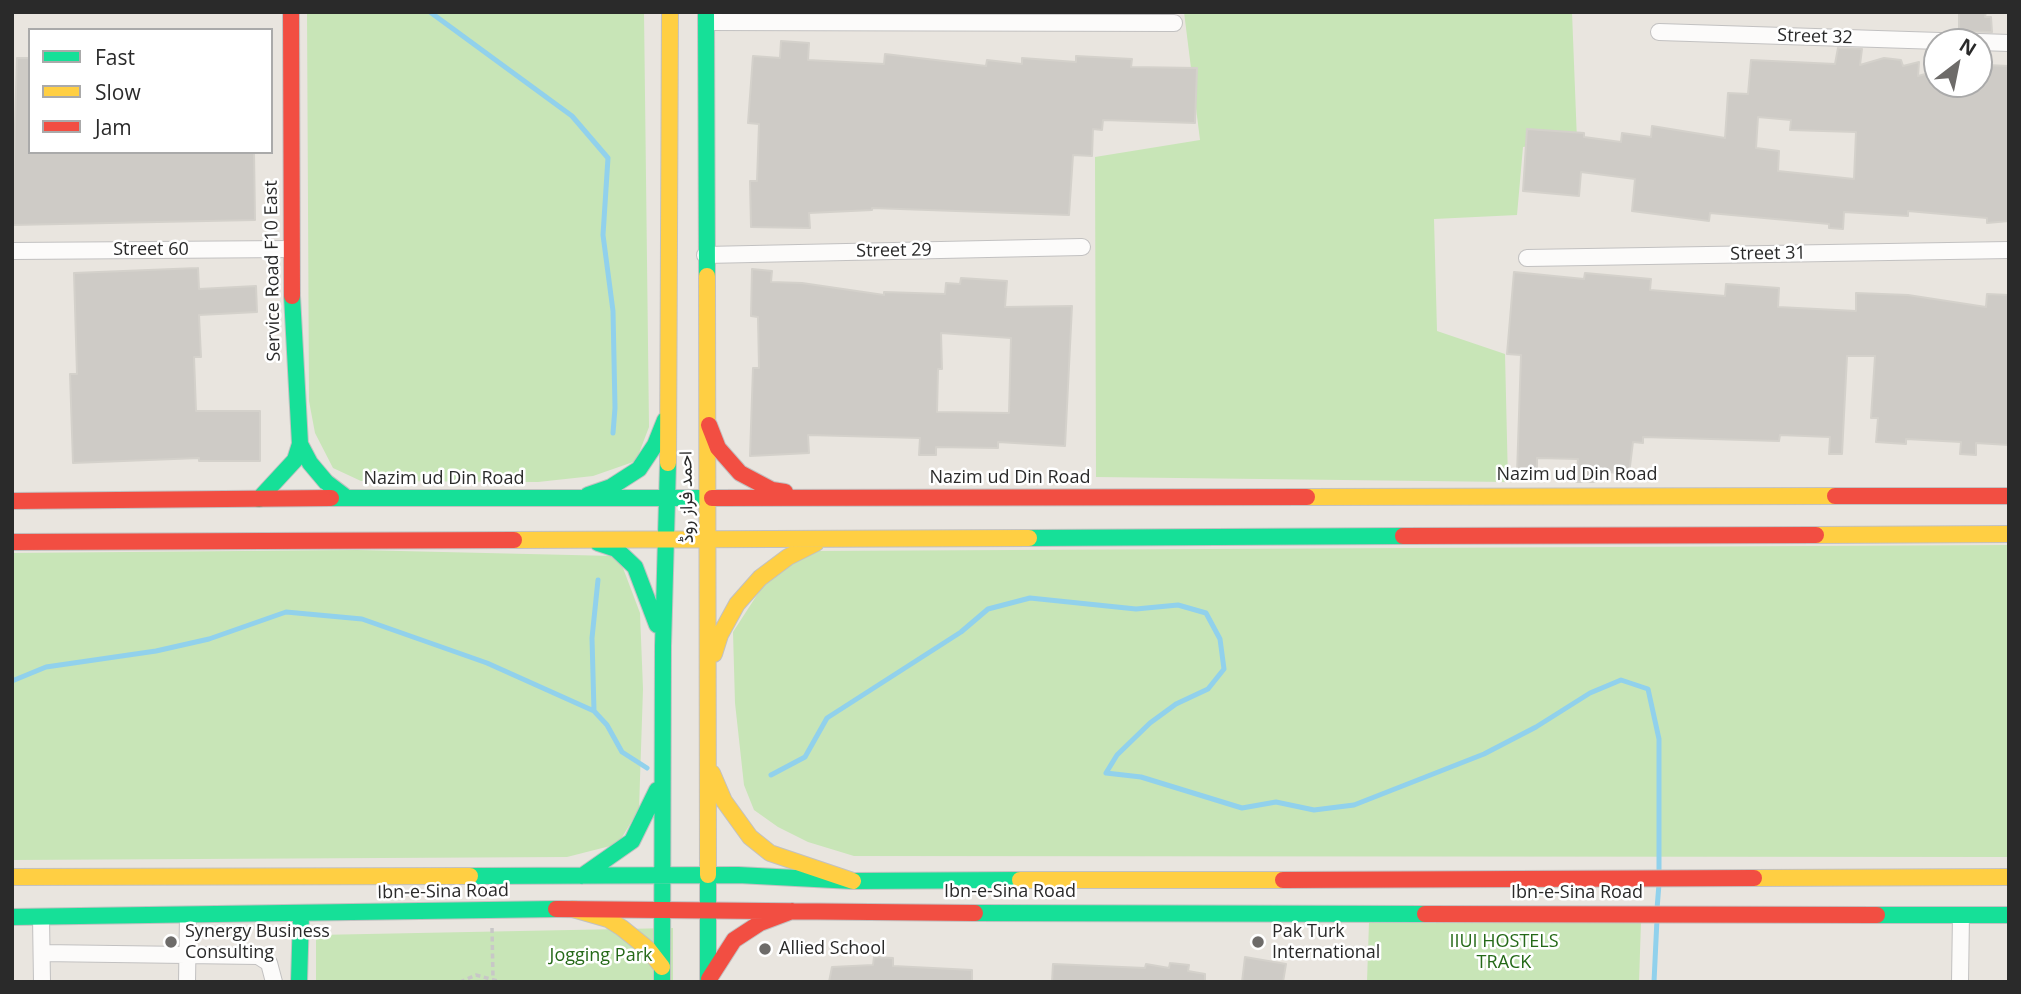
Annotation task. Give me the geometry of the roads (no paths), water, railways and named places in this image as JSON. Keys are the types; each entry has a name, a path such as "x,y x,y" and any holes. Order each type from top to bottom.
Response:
{"main road":[{"name":"Service Road F10 East","path":"291,12 290,249 300,444"},
{"name":"احمد فراز روڈ","path":"662,974 663,646 670,407 670,12"},
{"name":"احمد فراز روڈ","path":"706,17 708,982"},
{"path":"577,499 611,487 639,468 655,445 670,407"},
{"path":"705,415 718,448 740,473 772,490 816,498"},
{"path":"300,444 326,482 347,498"},
{"path":"259,499 295,460 300,444"},
{"name":"Nazim ud Din Road","path":"12,542 101,521 259,499 2009,496"},
{"name":"Nazim ud Din Road","path":"12,501 101,521 592,540 2009,534"},
{"path":"592,540 616,549 635,567 645,587 663,646"},
{"path":"709,668 720,635 737,604 760,578 788,557 819,541"},
{"path":"706,760 724,801 750,837 770,853 853,881"},
{"path":"582,876 609,860 632,841 648,813 662,775"},
{"name":"Ibn-e-Sina Road","path":"12,917 188,916 269,896 301,915 582,876 708,875 853,881 2009,877"},
{"name":"Ibn-e-Sina Road","path":"12,877 269,896 468,893 492,910 2009,915"},
{"path":"1373,879 1373,912"},
{"path":"573,909 608,919 629,932 662,974"},
{"path":"708,982 719,960 734,940 760,923 792,911"},
{"path":"299,982 301,915"}],"street":[{"path":"706,17 1174,23"},
{"name":"Street 32","path":"1659,32 1923,40"},
{"name":"Street 29","path":"705,256 1082,247"},
{"name":"Street 60","path":"12,251 290,249"},
{"name":"Street 31","path":"1527,258 2009,250"},
{"path":"1960,982 1961,915"},
{"path":"187,982 188,916"},
{"path":"41,917 42,982"},
{"path":"42,953 258,956 270,963 274,982"}],"waterway":[{"path":"430,12 572,116 608,158 603,235 613,311 613,433"},
{"path":"594,711 592,638 598,580"},
{"path":"771,775 805,757 827,718 961,632 988,609 1030,598 1136,609 1178,605 1206,613 1220,639 1224,669 1208,689 1176,704 1150,723 1117,755 1106,773 1141,777 1242,808 1276,802 1314,810 1354,805 1484,754 1536,727 1590,693 1621,680 1648,689 1659,739 1659,871"},
{"path":"12,681 46,667 156,651 209,639 286,612 362,619 487,663 594,711 607,725 622,752 647,768"},
{"path":"1657,909 1659,884"},
{"path":"1654,982 1657,919"}],"place":[{"name":"Synergy Business Consulting","path":"171,942"},
{"name":"Pak Turk International","path":"1258,942"},
{"name":"Allied School","path":"765,949"}],"park label":[{"name":"IIUI HOSTELS TRACK","path":"1504,952"},
{"name":"Jogging Park","path":"601,956"}]}
